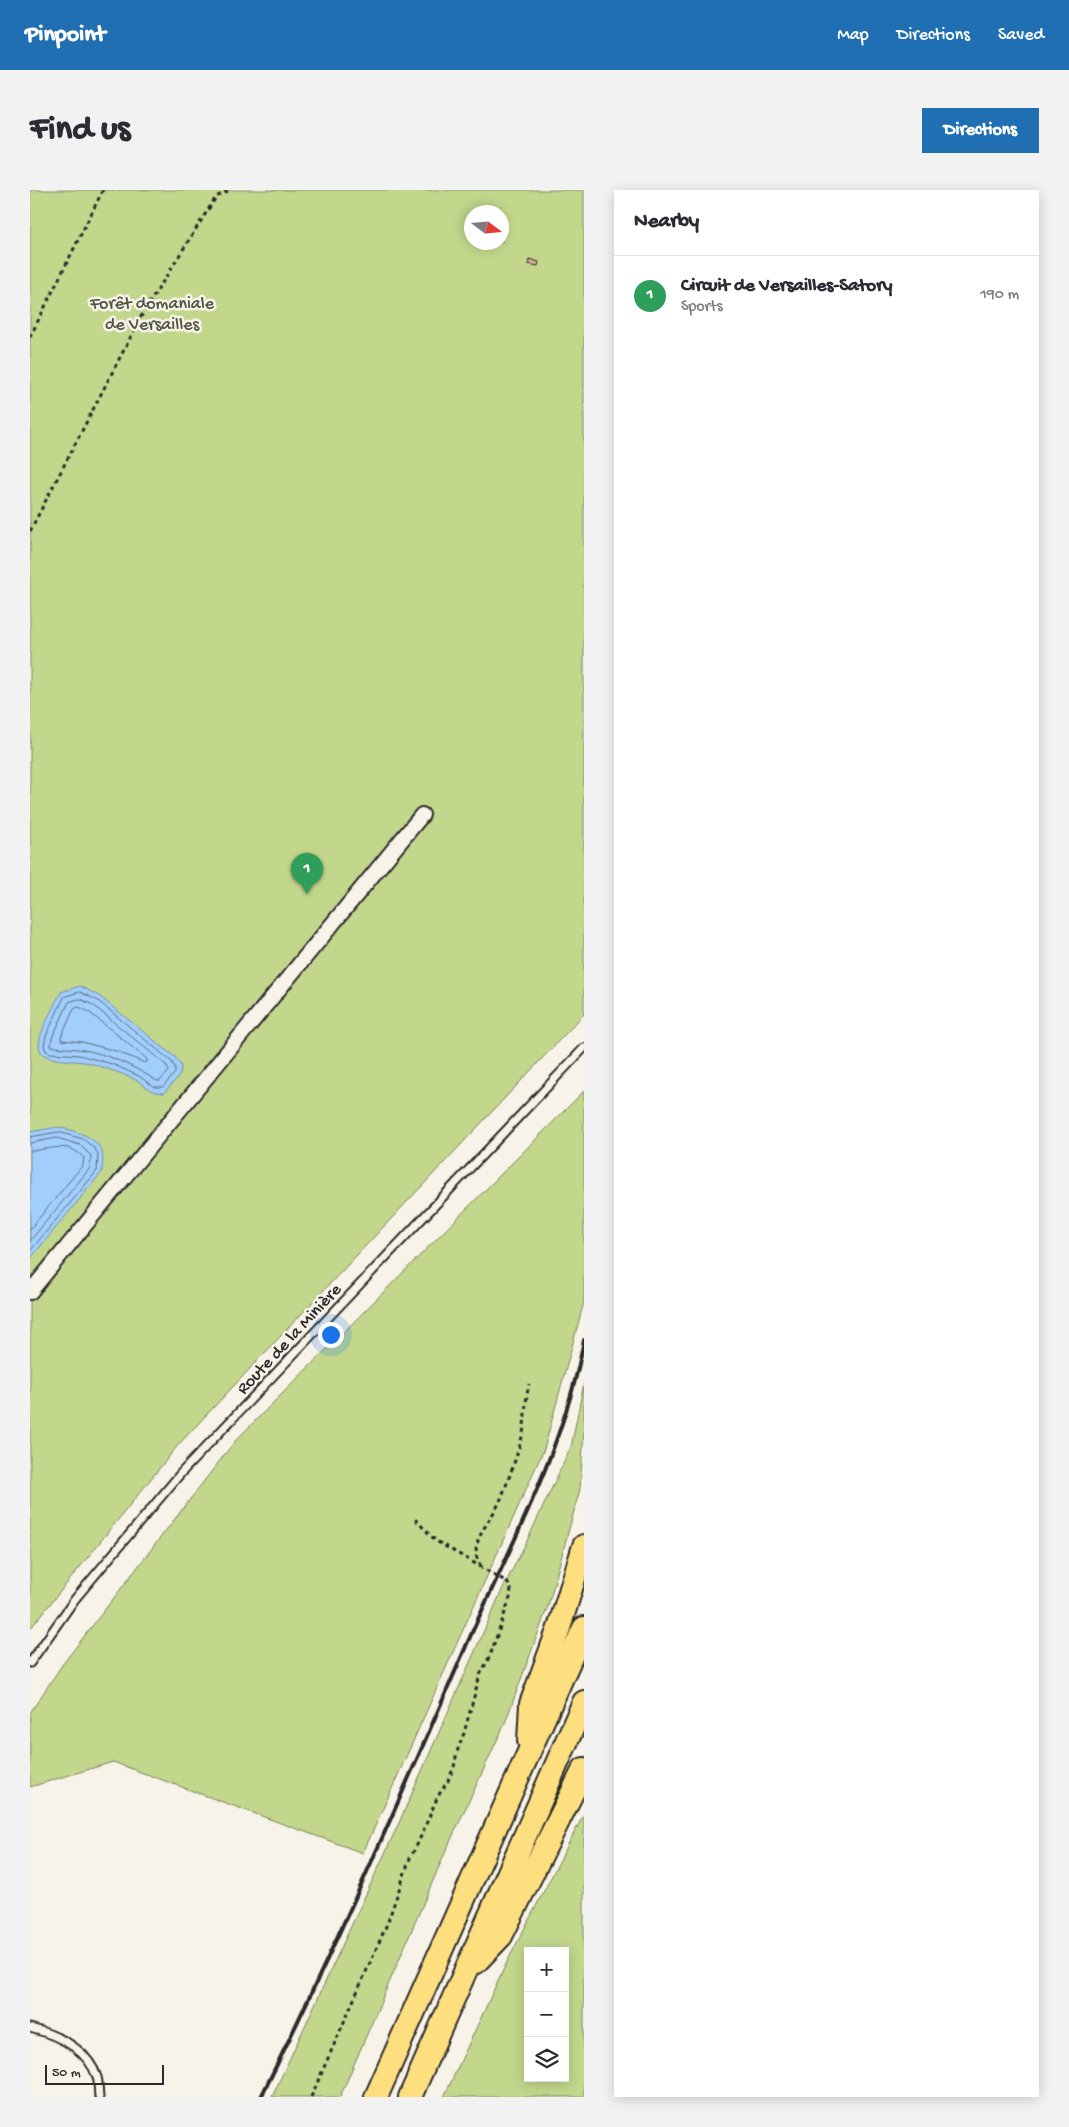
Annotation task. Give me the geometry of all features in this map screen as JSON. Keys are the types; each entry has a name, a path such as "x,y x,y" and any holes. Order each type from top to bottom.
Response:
{"highway":[{"path":"528,1755 531,1704 560,1628 584,1546"},
{"path":"376,2097 584,1628"},
{"path":"410,2097 584,1702"},
{"path":"465,1973 500,1936 584,1769"}],"street":[{"path":"30,1292 422,815"}],"lane":[{"name":"Route de la Minière","path":"30,1663 75,1599 181,1473 584,1048"},
{"path":"30,2028 51,2033 71,2044 90,2063 98,2079 98,2097"}],"path":[{"path":"30,338 103,190"},
{"path":"30,531 142,315 216,197 230,190"},
{"path":"483,1569 476,1560 476,1547 500,1500 520,1444 529,1384"},
{"path":"311,2097 387,1924 410,1858 438,1796 448,1781 454,1767 480,1675 490,1656 510,1598 511,1589 507,1582 436,1540 413,1517"}],"green space":[{"name":"Forêt domaniale de Versailles","path":"30,190 584,190 584,1014 179,1444 30,1629"},
{"path":"584,1091 584,1302 544,1449 363,1853 113,1762 30,1787 30,1713 62,1665 235,1441"},
{"path":"584,1383 584,1432 580,1489 548,1606 505,1723 444,1855 340,2097 272,2097 398,1825 502,1590 571,1447"},
{"path":"584,1814 584,2097 444,2097 507,1962"}],"water":[{"path":"80,986 99,996 175,1057 181,1066 180,1075 164,1093 154,1091 112,1070 90,1063 54,1059 43,1054 40,1050 40,1037 61,992"},
{"path":"58,1127 95,1141 103,1154 102,1172 30,1259 30,1132"}],"building":[{"path":"529,259 539,262 538,266 528,264"}],"railway":[{"path":"261,2097 342,1926 536,1492 564,1417 584,1340"}],"place":[{"name":"Circuit de Versailles-Satory","path":"307,894"}]}
